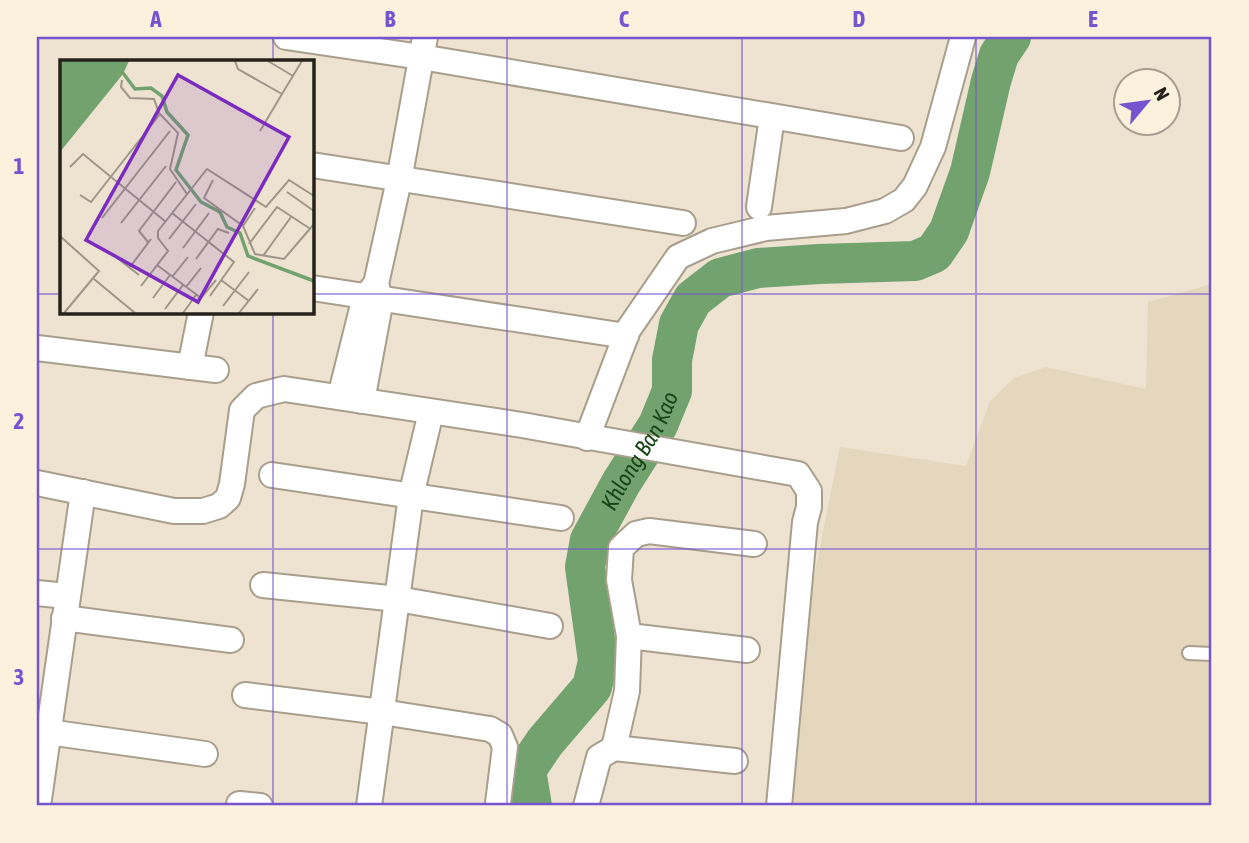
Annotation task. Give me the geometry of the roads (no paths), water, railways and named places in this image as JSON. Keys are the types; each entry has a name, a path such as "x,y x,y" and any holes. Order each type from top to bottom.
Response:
{"street":[{"path":"286,37 423,47 772,117 901,138"},
{"path":"593,439 625,336 678,257 712,242 766,228 846,221 885,211 904,200 915,186 933,147 963,37"},
{"path":"351,399 399,180 423,47"},
{"path":"759,208 772,117"},
{"path":"313,165 683,223"},
{"path":"313,288 374,293 625,336"},
{"path":"190,367 201,313"},
{"path":"37,348 216,370"},
{"path":"37,483 174,511 203,511 219,506 228,498 232,484 242,410 256,396 284,389 522,425 797,474 809,491 809,507 805,522 779,806"},
{"path":"369,806 411,496 431,412"},
{"path":"272,475 561,518"},
{"path":"38,806 48,732 45,701 66,607 83,492"},
{"path":"614,748 627,691 629,636 619,580 621,548 636,534 649,531 754,544"},
{"path":"263,585 398,598 550,626"},
{"path":"37,593 66,607 231,640"},
{"path":"629,636 747,650"},
{"path":"245,695 490,729 500,734 505,747 498,803"},
{"path":"48,732 205,754"},
{"path":"586,806 599,757 614,748 735,761"}],"lane":[{"path":"1189,653 1212,654"}],"waterway":[{"name":"Khlong Ban Kao","path":"532,806 526,770 545,742 592,687 598,661 585,567 590,540 621,483 658,425 672,391 672,360 679,324 693,299 720,278 758,268 915,261 934,253 949,231 970,172 999,55 1011,37"}]}
